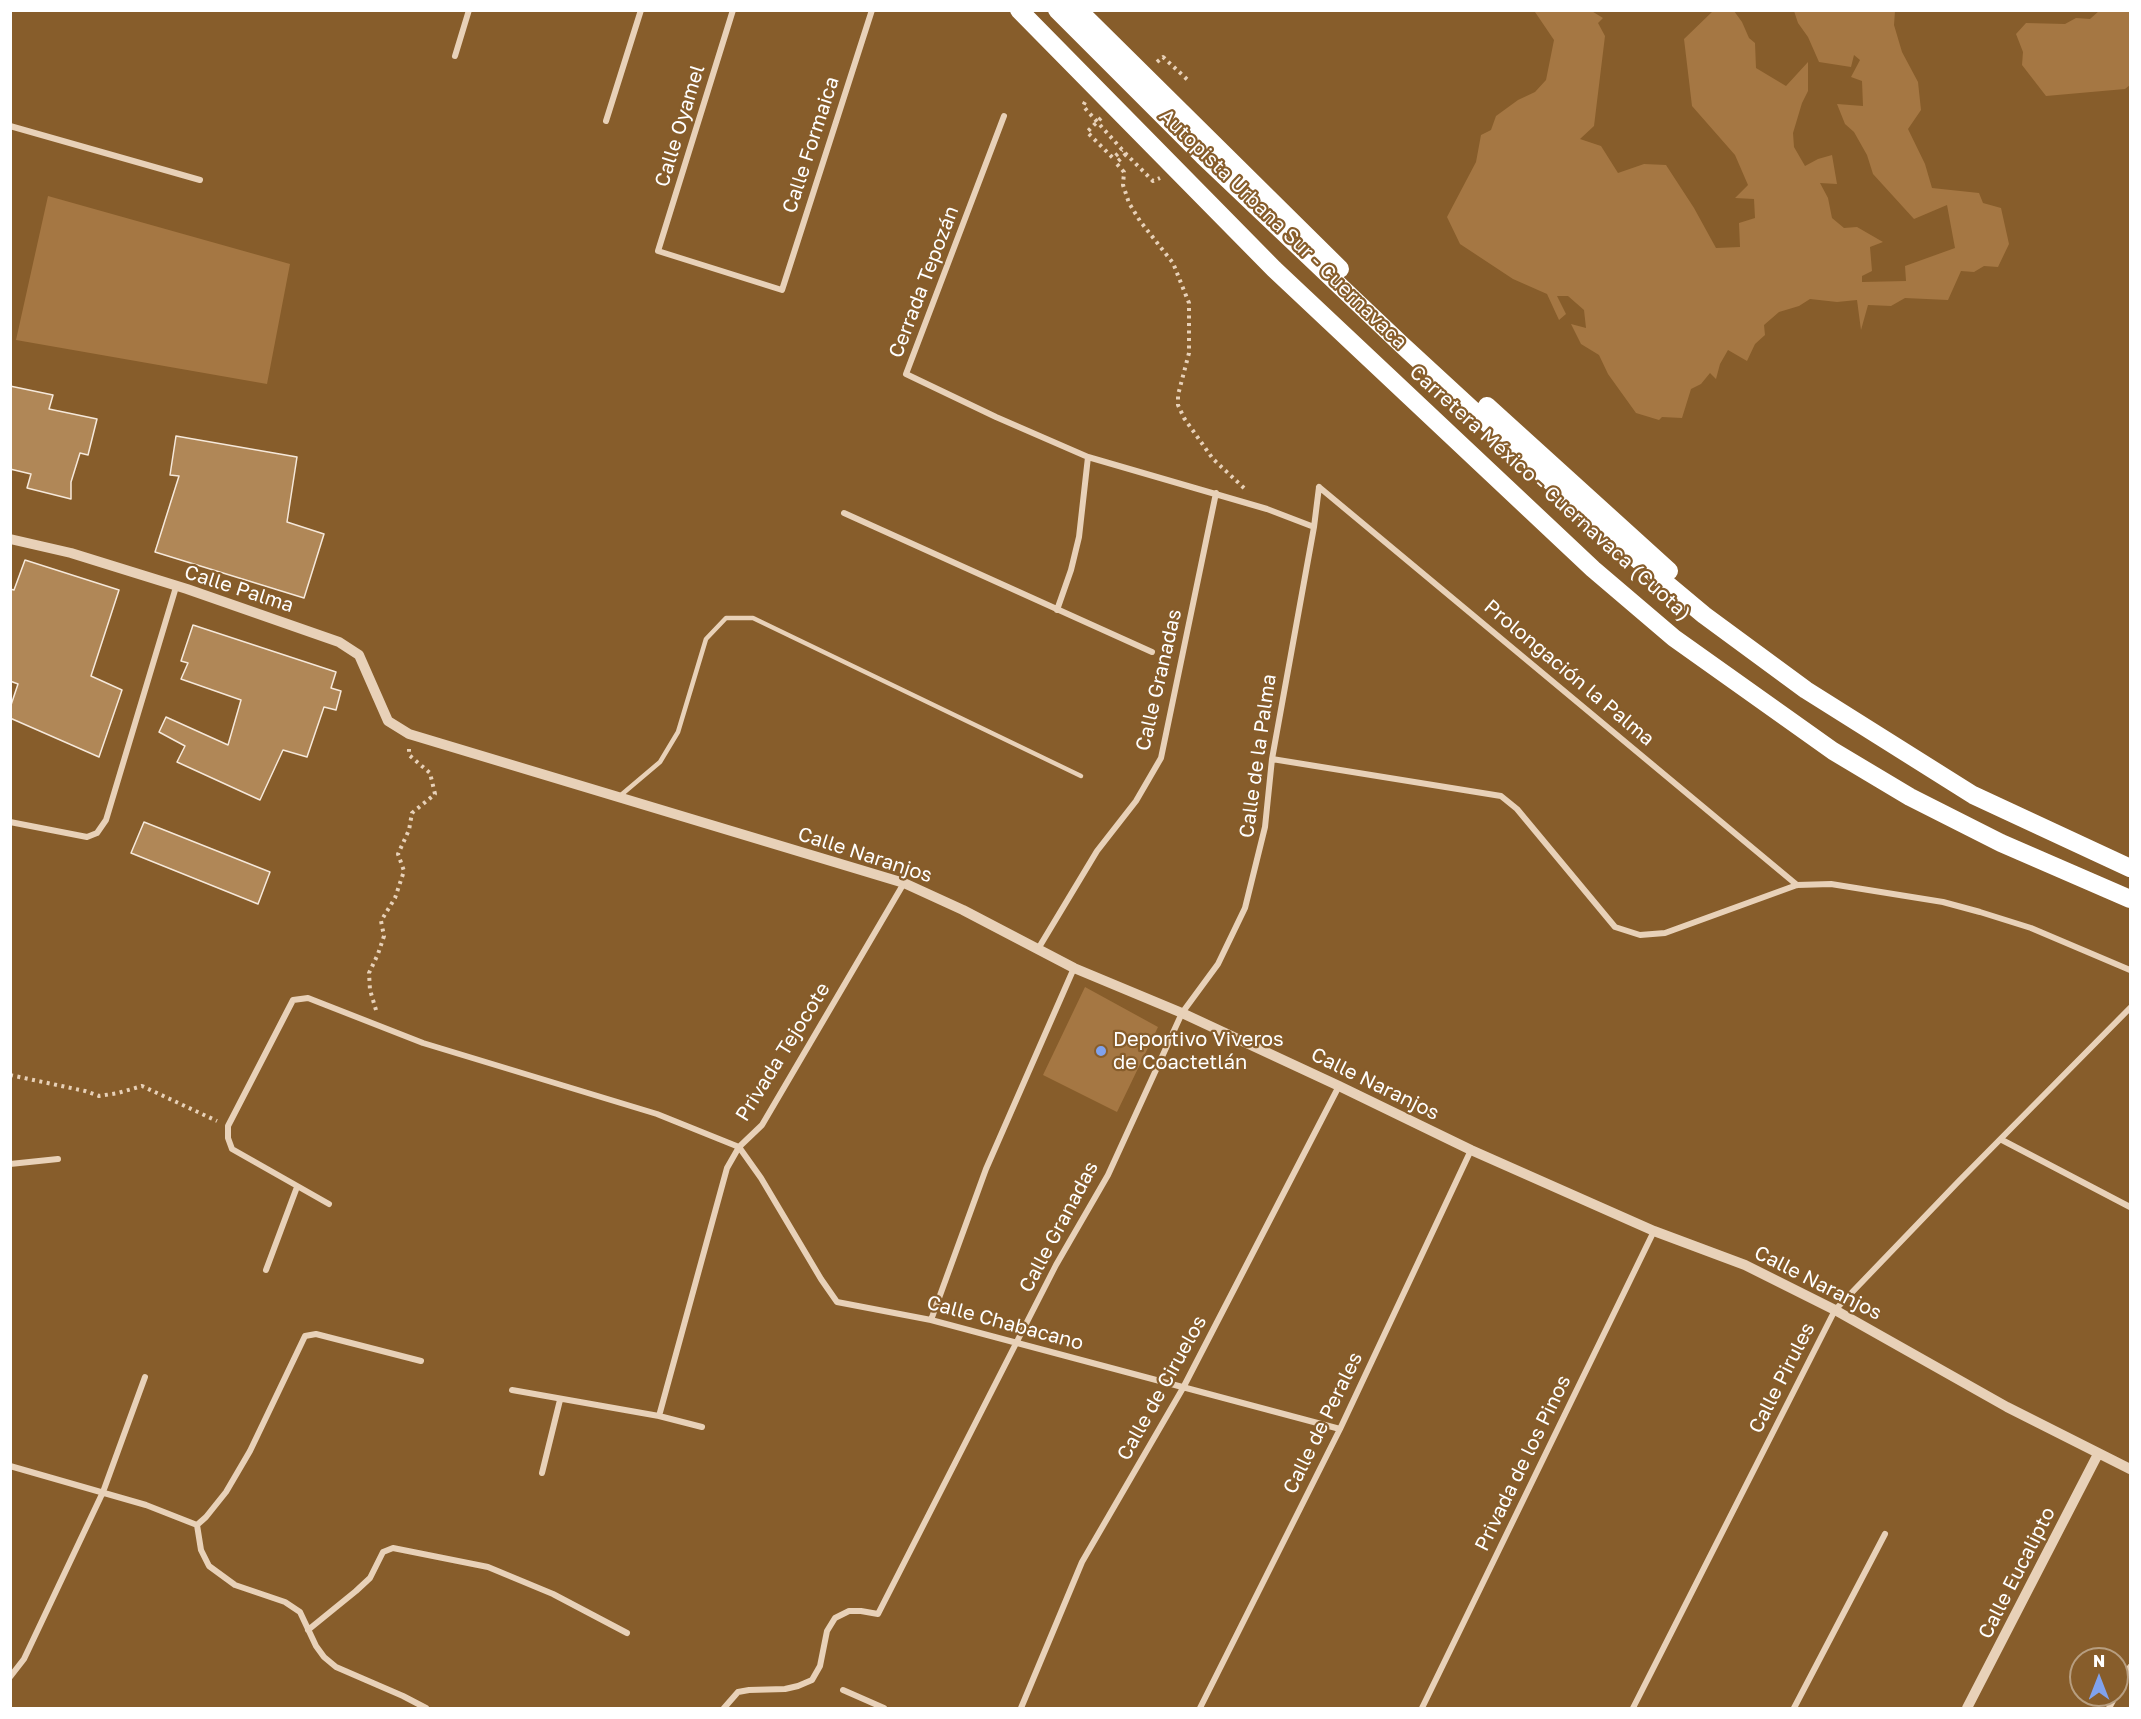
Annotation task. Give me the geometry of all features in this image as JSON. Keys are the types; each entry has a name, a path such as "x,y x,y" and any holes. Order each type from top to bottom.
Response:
{"highway":[{"name":"Carretera México - Cuernavaca (Cuota)","path":"1019,10 1274,268 1593,569 1674,638 1833,751 1910,797 2001,843 2130,898"},
{"name":"Autopista Urbana Sur - Cuernavaca","path":"1029,10 1575,545 1694,646 1786,711 1889,778 2010,842 2130,898"},
{"name":"Carretera México - Cuernavaca (Cuota)","path":"1057,10 1203,156 1392,336 1613,539 1704,615 1806,690 1973,795 2130,868"},
{"name":"Autopista Urbana Sur - Cuernavaca","path":"1078,10 1238,170 1413,339 1732,628 1828,700 1916,757 2029,818 2130,863"}],"street":[{"path":"455,56 469,10"},
{"path":"606,121 641,10"},
{"name":"Calle Oyamel","path":"734,10 658,250 782,290"},
{"name":"Calle Formaica","path":"782,290 872,10"},
{"name":"Cerrada Tepozán","path":"1004,116 906,374 1088,457 1216,493 1314,527"},
{"path":"10,126 200,180"},
{"path":"1057,610 1071,570 1078,537 1088,457"},
{"name":"Calle de la Palma","path":"1182,1013 1218,964 1245,908 1265,827 1272,759 1314,527 1319,487"},
{"name":"Prolongación la Palma","path":"1319,487 1797,885"},
{"name":"Calle Granadas","path":"1038,949 1097,851 1136,801 1161,758 1216,493"},
{"path":"844,513 1152,651"},
{"name":"Calle Palma","path":"10,539 71,553 187,589 339,642 359,655 388,721 409,734"},
{"path":"10,822 87,837 97,833 106,820 176,587"},
{"name":"Calle Naranjos","path":"409,734 904,884 963,910 1074,968 1182,1013 1471,1150 1654,1231 1745,1265 1835,1310 2007,1407 2130,1469"},
{"path":"1272,759 1501,796 1517,809 1616,927 1640,935 1665,933 1797,885 1831,884 1952,905 2031,928 2130,970"},
{"name":"Privada Tejocote","path":"659,1416 727,1168 739,1147 762,1125 904,884"},
{"path":"931,1320 986,1169 1074,968"},
{"path":"328,1204 232,1149 228,1138 228,1126 293,1000 308,998 423,1043 657,1114 739,1147"},
{"name":"Calle Pirules","path":"1633,1708 1835,1310 2130,1008"},
{"name":"Calle Granadas","path":"724,1708 738,1692 785,1689 812,1680 820,1666 827,1631 835,1618 849,1611 878,1614 1056,1265 1108,1175 1182,1013"},
{"name":"Calle de Ciruelos","path":"1021,1708 1082,1562 1183,1388 1339,1086"},
{"path":"2002,1140 2130,1207"},
{"name":"Calle Chabacano","path":"739,1147 761,1178 837,1302 931,1320 1340,1429"},
{"name":"Calle de Perales","path":"1200,1708 1340,1429 1471,1150"},
{"path":"10,1164 58,1159"},
{"path":"266,1270 297,1187"},
{"name":"Privada de los Pinos","path":"1422,1708 1654,1231"},
{"path":"197,1525 226,1492 250,1451 305,1336 316,1334 421,1361"},
{"path":"10,1677 24,1659 103,1491 145,1377"},
{"path":"512,1390 659,1416 702,1427"},
{"path":"542,1473 560,1400"},
{"name":"Calle Eucalipto","path":"1967,1708 2098,1454"},
{"path":"10,1466 103,1491 147,1505 197,1525"},
{"path":"197,1525 201,1550 209,1566 235,1585 285,1602 300,1612 316,1646 336,1667 426,1708"},
{"path":"1794,1708 1885,1534"},
{"path":"308,1630 356,1592 370,1578 383,1552 388,1548 393,1548 488,1567 553,1594 627,1633"},
{"path":"843,1690 884,1708"}],"lane":[{"path":"619,797 660,762 678,732 706,639 726,618 753,618 1081,776"}],"path":[{"path":"1163,57 1190,82"},
{"path":"1087,132 1113,158 1122,150"},
{"path":"1126,154 1116,163 1124,172 1123,185 1129,203 1173,263 1184,287 1188,303 1188,353 1178,395 1178,405 1184,418 1213,459 1267,509"},
{"path":"380,1025 370,990 369,973 384,936 381,921 395,898 404,871 398,854 409,830 412,813 435,794 430,773 409,755 409,734"},
{"path":"10,1075 99,1096 118,1094 142,1086 228,1126"}],"shaded area":[{"path":"1590,10 1603,18 1598,23 1605,36 1594,126 1580,139 1601,146 1618,173 1644,164 1666,165 1716,248 1740,247 1739,223 1755,218 1754,199 1735,198 1748,185 1735,155 1692,106 1684,39 1713,11 1734,11 1749,38 1755,43 1756,68 1786,86 1808,62 1808,91 1793,133 1794,147 1805,166 1832,155 1837,184 1820,183 1828,198 1832,218 1844,228 1857,227 1883,242 1870,247 1872,271 1862,276 1862,282 1906,281 1905,266 1955,248 1947,205 1914,219 1873,174 1867,155 1854,132 1845,124 1837,104 1863,106 1862,81 1851,77 1860,60 1854,55 1851,67 1819,62 1794,11 1895,11 1894,25 1902,52 1918,82 1921,110 1908,129 1925,164 1932,188 1979,193 1983,203 2001,208 2009,244 1998,267 1984,266 1974,272 1961,271 1948,300 1905,298 1891,306 1868,305 1861,330 1857,300 1837,302 1810,299 1799,306 1779,312 1764,325 1765,335 1755,344 1747,361 1728,350 1720,364 1716,379 1710,373 1701,384 1691,389 1682,418 1662,417 1659,420 1636,413 1608,374 1599,355 1581,344 1571,324 1586,328 1584,310 1568,296 1557,296 1566,314 1559,320 1547,294 1513,279 1460,244 1447,217 1476,162 1481,135 1491,130 1496,116 1518,100 1535,92 1546,80 1554,40 1535,12"},
{"path":"2099,11 2130,11 2130,85 2125,89 2046,96 2022,65 2023,52 2016,34 2026,23 2065,24 2076,18 2090,19"},
{"path":"48,196 290,264 267,384 16,340"},
{"name":"Deportivo Viveros de Coactetlán","path":"1085,987 1158,1027 1117,1112 1043,1075"}],"building":[{"path":"10,386 53,395 49,409 97,419 88,455 80,453 71,482 71,499 27,488 31,474 10,469"},
{"path":"176,436 297,457 287,522 324,534 304,598 155,552 179,476 170,475"},
{"path":"25,560 119,590 91,676 122,690 99,757 10,718 10,708 18,684 10,681 10,589 14,590"},
{"path":"193,625 336,672 331,688 341,691 336,710 324,707 307,757 283,750 260,800 177,762 185,746 159,732 166,717 228,745 241,700 181,679 188,663 181,661"},
{"path":"144,822 270,872 258,904 131,853"}],"place":[{"name":"Deportivo Viveros de Coactetlán","path":"1101,1051"}]}
